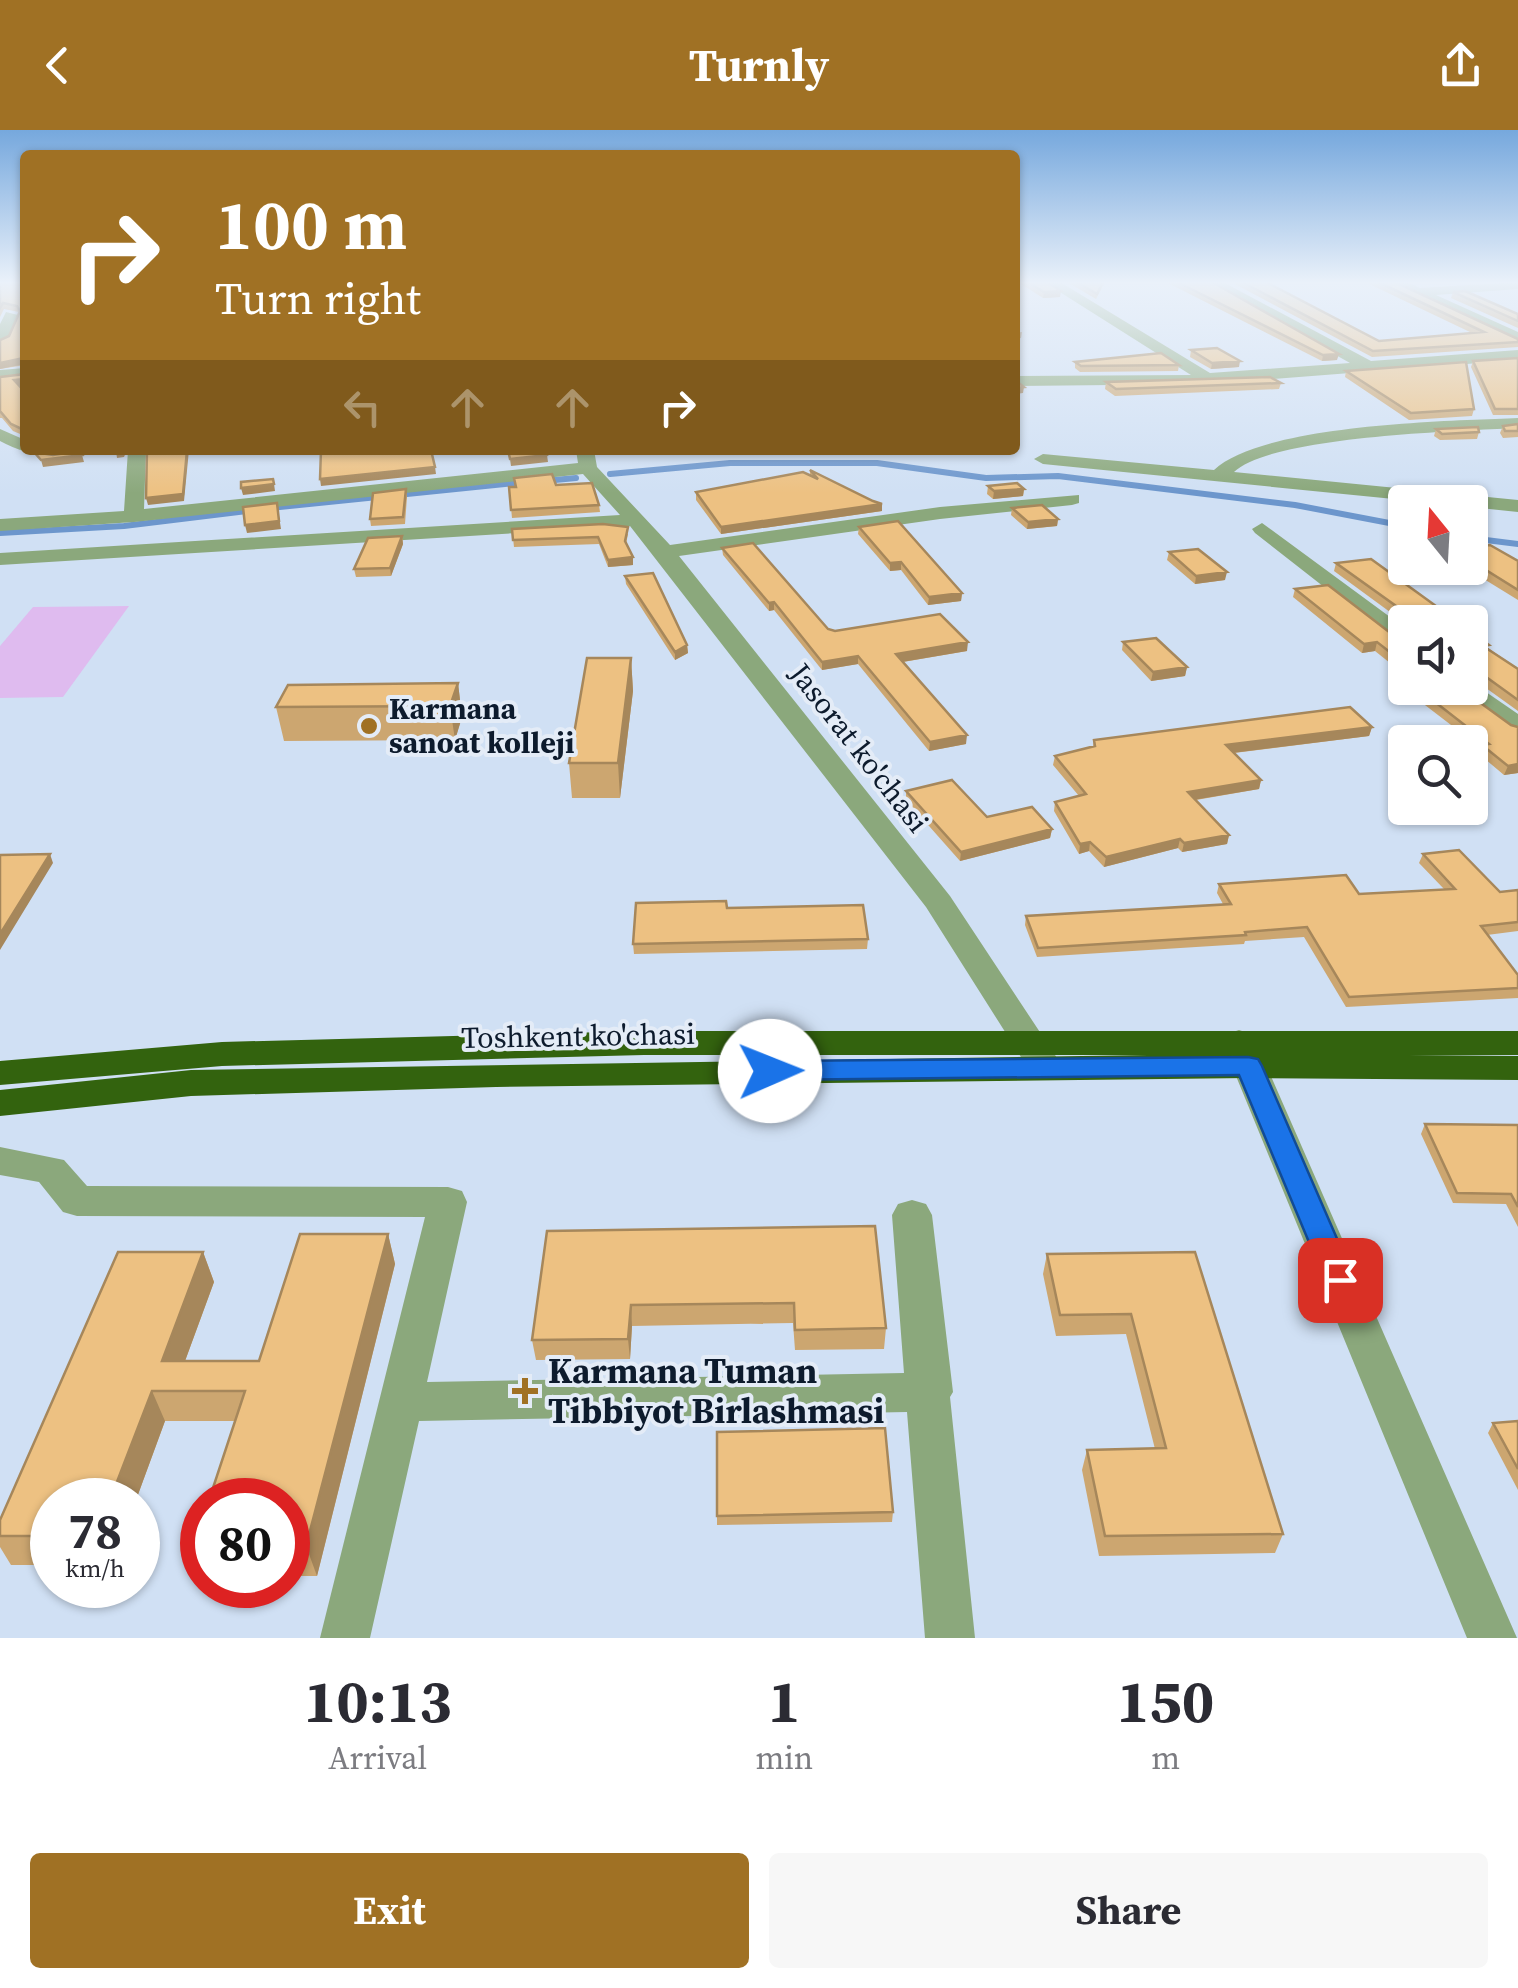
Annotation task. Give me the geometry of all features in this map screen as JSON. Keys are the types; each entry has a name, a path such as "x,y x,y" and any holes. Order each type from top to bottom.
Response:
{"highway":[{"name":"Toshkent ko'chasi","path":"0,1073 222,1054 644,1043 1039,1056"},
{"name":"Toshkent ko'chasi","path":"0,1103 191,1083 1518,1043"},
{"name":"Toshkent ko'chasi","path":"1244,1054 1518,1068"}],"street":[{"path":"1165,352 1209,379"},
{"path":"1343,352 1368,366"},
{"path":"1024,380 1209,379 1518,355"},
{"path":"1219,476 1236,460 1293,444 1432,427 1518,423"},
{"path":"134,516 137,455"},
{"path":"1043,459 1518,506"},
{"path":"0,525 134,516 592,467"},
{"name":"Jasorat ko'chasi","path":"592,467 664,552 939,903 1039,1056"},
{"path":"664,552 922,515 1072,499"},
{"path":"0,559 635,520"},
{"path":"1262,530 1388,626"},
{"path":"1488,703 1518,726"},
{"path":"1244,1054 1492,1638"},
{"path":"0,1161 51,1170 77,1201 448,1202 345,1638"},
{"path":"912,1215 950,1638"},
{"path":"401,1402 930,1392"}],"shaded area":[{"path":"129,606 63,697 0,698 0,646 33,607"}],"building":[{"path":"0,352 20,352 20,359 0,363"},
{"path":"1195,352 1225,352 1240,361 1212,363"},
{"path":"1161,353 1179,365 1081,366 1075,362"},
{"path":"1518,358 1518,409 1495,409 1473,361"},
{"path":"1466,362 1474,409 1411,413 1346,371"},
{"path":"20,375 20,379 14,380 20,387 20,428 0,411 0,377"},
{"path":"1270,377 1281,383 1116,389 1106,382"},
{"path":"1518,424 1518,431 1505,431 1503,426"},
{"path":"1478,427 1479,432 1442,434 1436,429"},
{"path":"37,455 82,455 41,460"},
{"path":"147,455 187,455 183,494 146,498"},
{"path":"321,455 432,455 435,467 320,479"},
{"path":"509,455 547,455 510,459"},
{"path":"810,470 882,504 721,527 696,492 803,472 818,479"},
{"path":"552,474 556,485 592,483 599,505 511,510 509,487 516,487 514,478"},
{"path":"273,479 274,484 241,488 241,482"},
{"path":"1017,483 1024,489 994,491 988,486"},
{"path":"406,489 403,517 370,519 373,493"},
{"path":"277,503 279,521 245,525 243,507"},
{"path":"1042,505 1058,519 1028,522 1012,508"},
{"path":"898,521 962,593 929,597 901,562 890,563 859,527"},
{"path":"603,524 628,527 625,541 633,557 608,560 598,537 513,540 512,529"},
{"path":"402,536 390,568 354,569 368,538"},
{"path":"753,543 828,629 940,614 968,642 896,654 967,735 930,742 858,656 822,662 774,602 769,603 722,548"},
{"path":"1488,545 1518,561 1518,590 1488,571"},
{"path":"1198,549 1227,572 1196,576 1169,552"},
{"path":"1371,559 1388,571 1388,585 1407,585 1435,605 1395,605 1336,563"},
{"path":"653,573 687,645 675,652 625,576"},
{"path":"1328,585 1388,631 1388,651 1377,642 1364,644 1295,589"},
{"path":"1156,638 1187,667 1153,672 1123,642"},
{"path":"1488,649 1518,669 1518,700 1488,678"},
{"path":"587,658 631,658 618,763 569,763"},
{"path":"458,683 450,706 276,707 288,685"},
{"path":"1439,705 1483,705 1518,727 1518,764 1508,766 1488,750 1488,725 1465,725"},
{"path":"1350,707 1372,727 1226,745 1261,780 1188,792 1229,835 1184,843 1180,839 1106,857 1090,842 1080,844 1055,802 1086,794 1055,756 1095,746 1094,740"},
{"path":"952,780 987,817 1032,807 1052,829 961,852 906,791"},
{"path":"1459,850 1500,892 1518,890 1518,922 1481,926 1518,975 1518,988 1349,997 1307,927 1245,932 1246,935 1038,948 1026,916 1231,904 1219,884 1346,875 1359,894 1455,889 1423,854"},
{"path":"50,854 0,934 0,855"},
{"path":"726,901 727,908 863,905 868,939 633,944 636,903"},
{"path":"1425,1124 1518,1125 1518,1207 1511,1194 1457,1193"},
{"path":"875,1226 886,1328 795,1330 794,1303 631,1305 628,1339 532,1340 547,1231"},
{"path":"300,1234 388,1234 310,1531 310,1478 216,1478 245,1391 152,1391 118,1478 30,1478 30,1536 0,1536 0,1520 118,1252 203,1252 162,1361 259,1361"},
{"path":"1195,1252 1283,1534 1105,1536 1087,1450 1166,1448 1131,1314 1060,1315 1047,1254"},
{"path":"1518,1421 1518,1469 1493,1423"},
{"path":"885,1428 893,1512 717,1516 717,1432"}],"waterway":[{"path":"610,474 730,463 877,463 986,478 1058,476 1295,505 1388,523"},
{"path":"544,481 576,478"},
{"path":"270,508 524,482"},
{"path":"0,533 124,526 255,510"},
{"path":"1488,540 1518,544"}],"place":[{"name":"Karmana sanoat kolleji","path":"369,726"},
{"name":"Karmana Tuman Tibbiyot Birlashmasi","path":"525,1391"}],"route":[{"path":"770,1071 1248,1066 1340,1280"}]}
